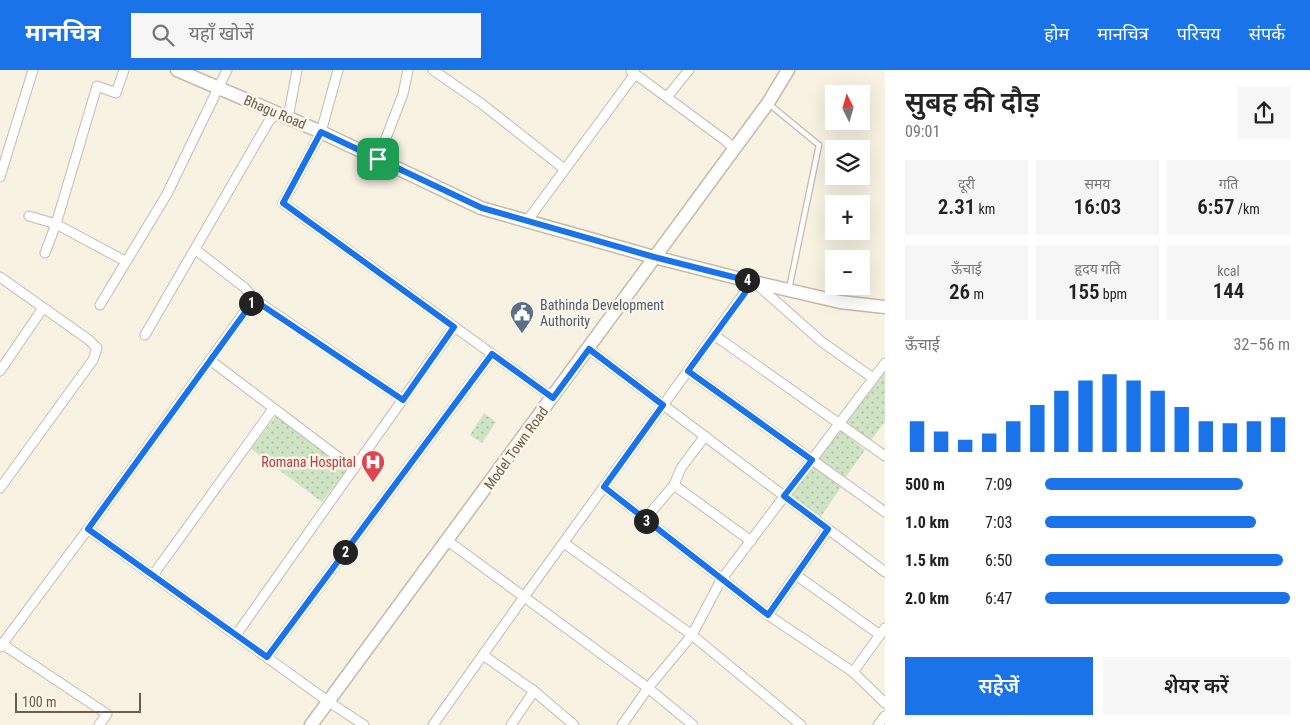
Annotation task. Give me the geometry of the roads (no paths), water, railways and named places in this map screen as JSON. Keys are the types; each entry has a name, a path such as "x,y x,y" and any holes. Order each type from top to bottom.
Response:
{"main road":[{"name":"Bhagu Road","path":"177,70 321,132 482,208 654,257 753,282 840,302 885,307"},
{"name":"Model Town Road","path":"311,725 589,349 654,257 768,103 788,70"}],"street":[{"path":"0,176 33,70"},
{"path":"45,253 56,224 97,86 116,93 124,70"},
{"path":"100,305 167,194 227,70"},
{"path":"145,335 196,250 225,195 269,121 282,116 297,70"},
{"path":"338,70 321,132 283,203 553,398"},
{"path":"378,159 403,94 408,70"},
{"path":"433,70 482,104 563,168"},
{"path":"667,97 688,70"},
{"path":"527,220 633,72 734,149"},
{"path":"30,216 56,224 126,261"},
{"path":"196,250 245,288 254,300 403,400"},
{"path":"0,277 95,345 96,352 3,478 0,488"},
{"path":"433,725 753,282 822,342 873,378"},
{"path":"99,725 107,714 1,646 254,300"},
{"path":"0,371 4,357 43,308"},
{"path":"236,635 454,327"},
{"path":"714,335 885,456"},
{"path":"589,349 885,572"},
{"path":"267,657 492,354"},
{"path":"210,360 354,469"},
{"path":"622,725 648,688 692,636 722,580 885,363"},
{"path":"688,371 885,512"},
{"path":"153,575 274,409"},
{"path":"645,519 674,484 681,468 705,436"},
{"path":"674,484 751,541"},
{"path":"604,487 768,615 854,672 885,703"},
{"path":"88,529 329,702 364,725"},
{"path":"768,615 828,529"},
{"path":"448,540 648,688 693,725"},
{"path":"564,543 692,636 801,725"},
{"path":"796,575 882,631 854,672"},
{"path":"482,655 534,691 574,725"},
{"path":"511,725 534,691"},
{"path":"878,725 885,716"}],"lane":[{"path":"768,103 819,145 789,290"}],"place":[{"name":"Bathinda Development Authority","path":"522,334"},
{"name":"Romana Hospital","path":"373,483"}]}
